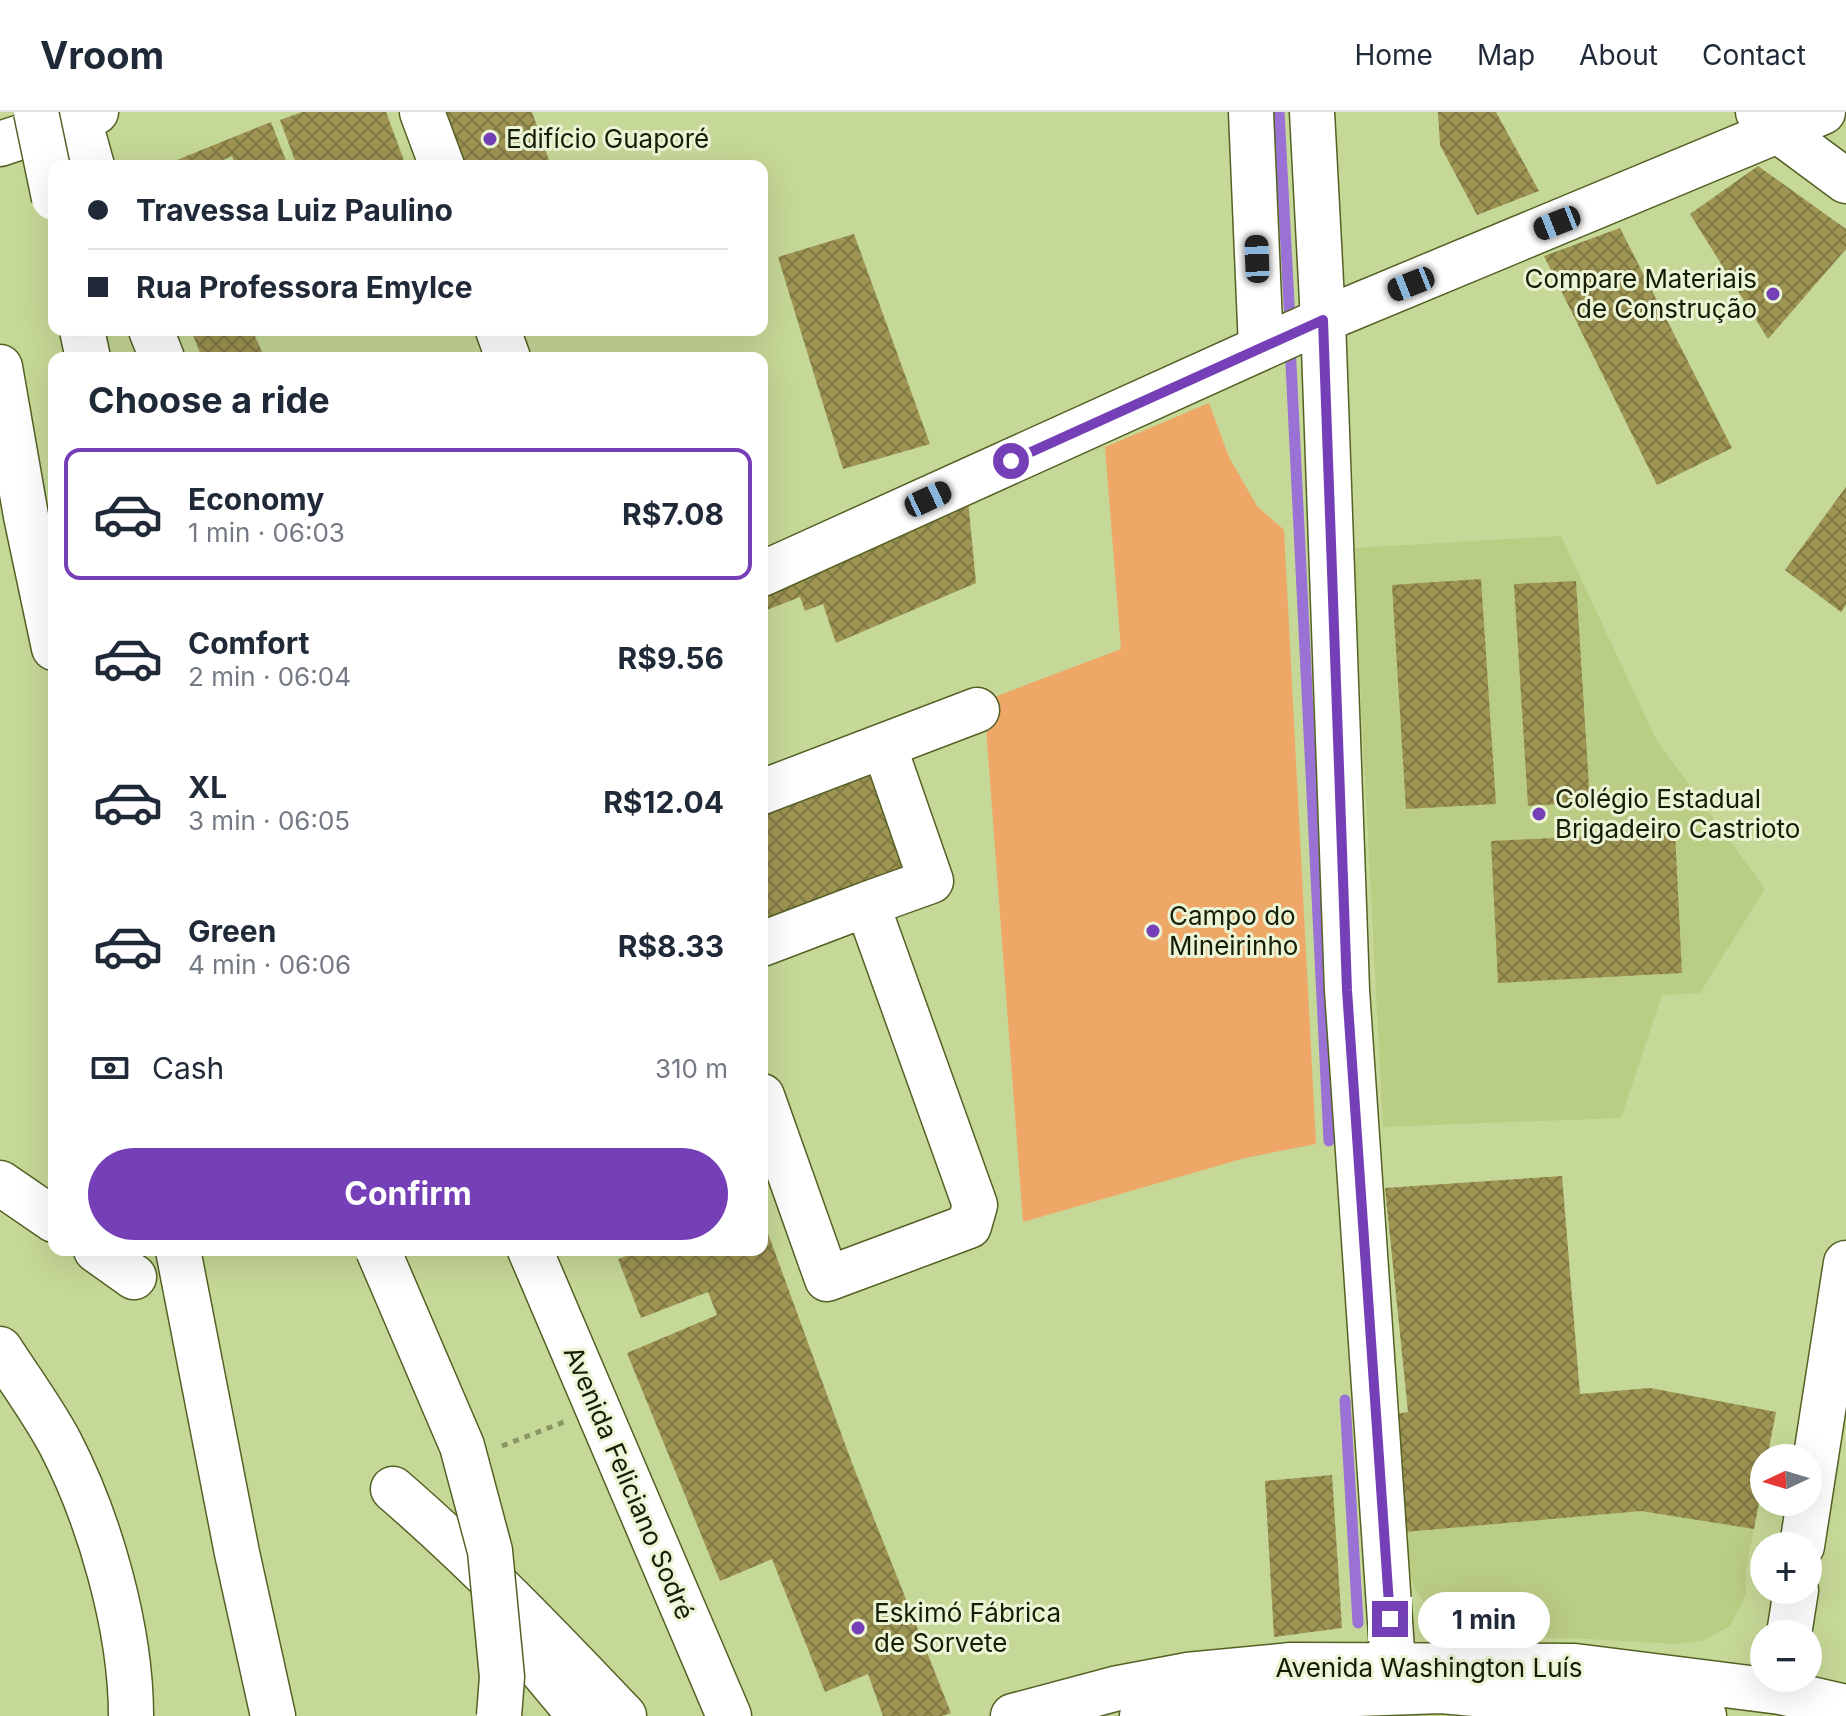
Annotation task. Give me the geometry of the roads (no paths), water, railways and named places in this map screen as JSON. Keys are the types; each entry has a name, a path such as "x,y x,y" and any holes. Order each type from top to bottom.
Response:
{"main road":[{"path":"36,112 48,169"},
{"path":"422,112 440,160"},
{"path":"1251,112 1261,348"},
{"path":"1312,112 1323,320 1347,990 1393,1665"},
{"path":"768,571 1768,121 1823,112"},
{"path":"0,144 84,114 91,160"},
{"path":"1768,121 1846,181"},
{"path":"0,367 48,620"},
{"path":"768,790 977,710"},
{"path":"768,942 931,881 884,746"},
{"path":"768,1113 827,1279 969,1226 975,1205 867,904"},
{"path":"0,1183 48,1216"},
{"path":"104,1256 134,1277"},
{"path":"179,1256 237,1553 273,1716"},
{"path":"381,1256 462,1446 490,1551 502,1677 499,1716"},
{"name":"Avenida Feliciano Sodré","path":"533,1256 729,1716"},
{"path":"1805,1532 1838,1372 1846,1263"},
{"path":"0,1349 60,1443 99,1536 117,1606 131,1696 131,1716"},
{"path":"580,1716 462,1577 393,1489 512,1600 624,1716"},
{"name":"Avenida Washington Luís","path":"1013,1716 1118,1688 1187,1675 1291,1665 1575,1666 1846,1707"},
{"path":"1142,1716 1243,1698 1442,1691 1704,1716"}],"waterway":[{"path":"1279,112 1290,323"},
{"path":"1290,344 1329,1141"},
{"path":"1345,1400 1358,1623"}],"place":[{"name":"Edifício Guaporé","path":"490,139"},
{"name":"Compare Materiais de Construção","path":"1773,294"},
{"name":"Colégio Estadual Brigadeiro Castrioto","path":"1539,814"},
{"name":"Campo do Mineirinho","path":"1153,931"},
{"name":"Eskimó Fábrica de Sorvete","path":"858,1628"}]}
